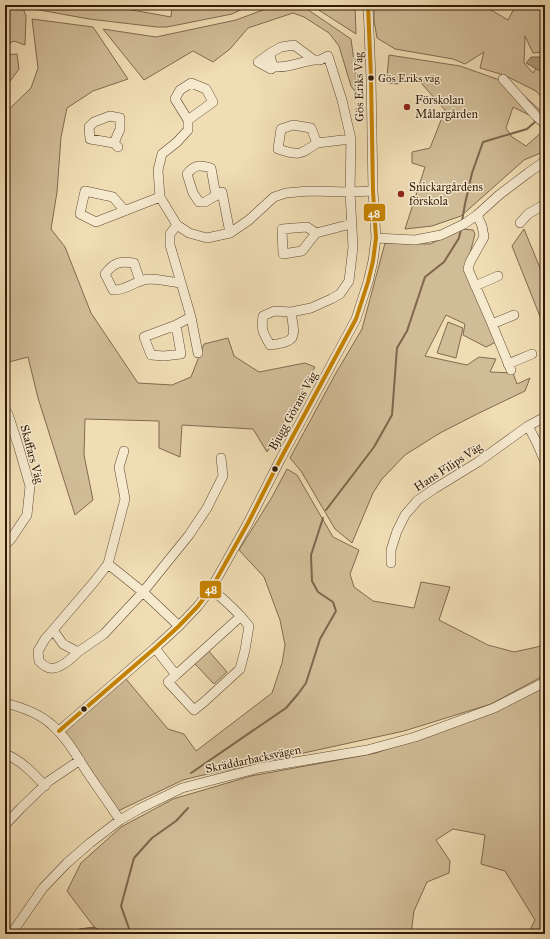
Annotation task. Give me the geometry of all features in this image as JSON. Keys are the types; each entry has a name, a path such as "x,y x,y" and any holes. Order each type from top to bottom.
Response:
{"street":[{"name":"Gös Eriks Väg","path":"368,5 373,191"},
{"path":"272,52 270,58 274,67 271,69 258,62 272,52 281,47 294,45 314,60"},
{"name":"Gös Eriks Väg","path":"274,67 282,68 306,61 320,60 328,56 342,100 351,139 350,192 353,247 349,281 340,294 331,300 311,308 291,312"},
{"path":"503,79 541,120"},
{"path":"188,120 188,130 177,142 162,154 158,170 160,197 177,225 189,233 207,238 230,234 249,220 274,197 286,193 309,191 373,191 376,238 415,240 441,235 464,224 477,215 499,195 545,161"},
{"name":"Gös Eriks Väg","path":"317,143 351,139"},
{"path":"125,211 113,197 85,191 80,214 96,222 125,211 160,197"},
{"path":"216,196 222,192 230,234"},
{"path":"520,223 528,214 545,204"},
{"path":"477,215 482,226 484,237 470,262 468,270 509,367 532,354"},
{"path":"316,233 351,224"},
{"path":"177,225 170,234 170,245 191,317 198,353"},
{"name":"Bjugg Görans Väg","path":"59,732 179,626 198,606 211,589 248,523 281,458 356,319 368,282 376,238"},
{"path":"475,286 498,276"},
{"path":"140,281 149,279 180,283"},
{"path":"492,324 514,315"},
{"path":"176,324 181,354 164,356 151,355 144,337 191,317"},
{"name":"Skaffars Väg","path":"5,412 8,414 30,486 27,515 11,539 5,545"},
{"name":"Hans Filips Väg","path":"391,563 391,550 397,531 405,515 418,500 478,462 528,426 545,417"},
{"path":"528,426 545,462"},
{"path":"124,451 120,467 125,500 108,564 45,639 38,651 39,661 48,668 56,668 104,634 143,592 189,535 207,508 223,476 221,458"},
{"path":"108,564 143,592 179,626"},
{"path":"211,589 241,616 249,626 240,669 194,710 168,682 241,616"},
{"path":"53,630 63,644 78,652"},
{"path":"155,648 176,675"},
{"name":"Skräddarbacksvägen","path":"12,934 43,888 66,863 120,820 182,788 259,768 366,750 415,736 494,708 545,682"},
{"path":"5,703 25,709 37,715 51,724 59,732 69,744 120,820"},
{"path":"5,754 30,771 45,786"},
{"path":"5,825 49,781 80,760"}],"shaded area":[{"path":"34,5 105,5 171,17 172,5 251,5 232,14 167,27 157,27 89,19 34,9"},
{"path":"276,5 301,5 351,39 359,97 351,86 339,46 329,33 304,17 293,13 248,28 230,49 213,62 193,51 144,80 103,29 156,37 236,20"},
{"path":"311,5 355,5 356,34"},
{"path":"374,5 485,5 508,20 516,5 545,5 545,52 533,53 525,36 524,63 533,73 537,67 545,73 545,101 536,91 504,75 480,68 484,52 465,64 453,59 395,49 377,38 374,20"},
{"path":"22,6 26,16 25,45 14,41 5,45 5,8"},
{"path":"32,19 93,27 128,79 93,91 67,108 61,137 57,192 51,229 65,247 91,313 138,383 172,385 191,377 204,344 228,338 234,356 259,372 305,363 315,367 267,452 253,429 182,425 180,457 159,448 159,421 85,419 84,455 93,500 75,515 38,398 28,357 5,363 5,113 31,88 38,68"},
{"path":"17,54 19,69 5,88 5,55"},
{"path":"389,55 460,66 511,84 542,112 535,118 513,107 506,128 512,137 526,146 543,131 545,133 545,151 524,160 461,216 432,226 405,229 425,167 412,163 412,152 430,148 445,110 415,76 397,84 389,83 387,76"},
{"path":"531,57 545,57 545,74 526,63"},
{"path":"463,229 473,230 475,234 466,269 496,342 486,347 463,335 465,324 446,315 425,356 467,365 479,357 496,359 490,372 513,373 517,384 530,378 525,391 440,433 405,455 382,479 373,493 352,543 335,529 301,471 290,458 336,373 362,329 385,243 430,244"},
{"path":"524,229 545,280 545,329 512,246"},
{"path":"448,322 463,328 456,358 437,353"},
{"path":"287,469 297,475 333,537 359,550 350,574 354,587 373,601 414,608 421,582 450,587 439,620 488,645 514,652 545,644 545,675 491,704 404,731 183,780 118,811 65,731 126,679 168,729 184,734 196,751 272,693 282,663 285,645 280,620 264,577 239,550 272,497"},
{"path":"207,649 227,672 214,684 194,663"},
{"path":"545,684 545,934 528,934 535,920 505,871 481,864 485,835 453,829 436,840 450,861 449,873 427,882 414,911 411,934 106,934 94,927 67,891 81,863 121,827 173,799 251,776 376,753 510,705"},
{"path":"94,927 106,934 73,934 79,929"}],"waterway":[{"path":"540,116 545,110"},
{"path":"462,221 472,173 483,142 527,129 536,121"},
{"path":"326,510 374,447 392,415 397,348 407,331 425,277 444,262 459,238 461,229"},
{"path":"191,773 286,708 306,683 320,639 336,611 333,602 318,592 312,581 311,555 323,518"},
{"path":"131,934 121,906 134,858 152,838 176,821 188,808"}],"transit line":[{"name":"48","path":"59,731 179,626 198,606 211,589 248,523 281,458 356,319 368,282 376,238 373,191 368,5"}],"place":[{"name":"Gös Eriks väg","path":"371,78"},
{"name":"Förskolan Målargården","path":"407,107"},
{"name":"Snickargårdens förskola","path":"401,194"}]}
